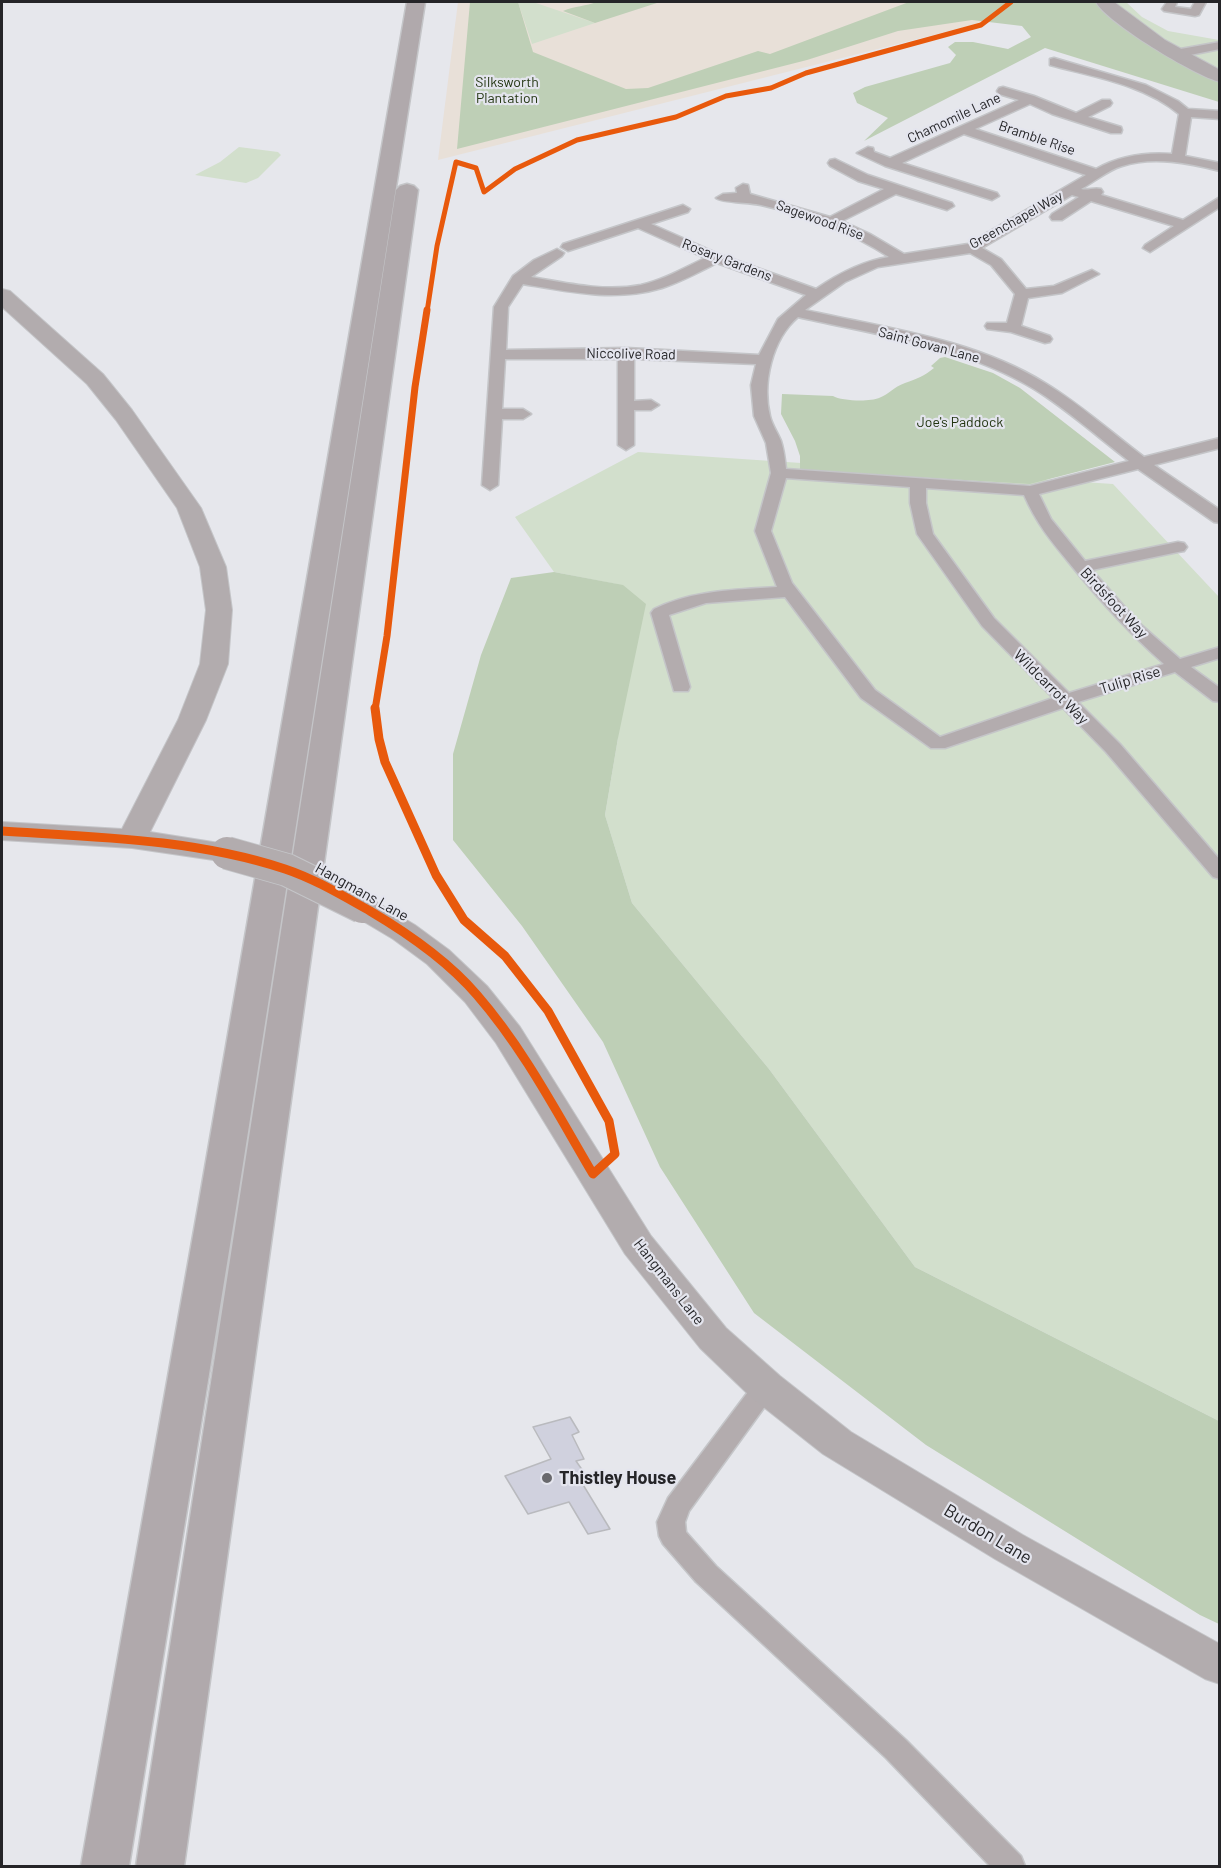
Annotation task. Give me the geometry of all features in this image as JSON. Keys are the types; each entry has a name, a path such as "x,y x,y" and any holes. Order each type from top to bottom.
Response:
{"highway":[{"path":"105,1866 220,1191 416,2"},
{"path":"160,1866 435,2"}],"street":[{"path":"1104,2 1150,40 1220,77"},
{"path":"1172,2 1168,9 1195,13 1200,2"},
{"path":"1175,54 1220,45"},
{"path":"1054,62 1155,92 1174,102 1185,113 1220,115"},
{"path":"1088,87 1110,79"},
{"path":"1003,91 1116,130"},
{"name":"Chamomile Lane","path":"890,163 1030,99"},
{"path":"1076,118 1106,103"},
{"path":"1178,157 1185,113"},
{"name":"Bramble Rise","path":"966,130 1102,179"},
{"name":"Chamomile Lane","path":"868,151 863,153 992,196"},
{"name":"Greenchapel Way","path":"938,744 868,694 784,584 764,531 779,473 774,443 762,416 759,385 764,360 783,322 817,294 840,279 875,263 899,257 972,248 1070,190 1102,179 1116,163 1138,158 1178,157 1220,167"},
{"path":"835,163 863,178 947,206"},
{"path":"1116,163 1134,169 1127,174"},
{"path":"1057,217 1089,196 1102,179"},
{"path":"828,223 895,189"},
{"path":"1070,190 1185,225"},
{"name":"Sagewood Rise","path":"723,198 743,192 875,240 899,257"},
{"path":"1150,248 1220,201"},
{"path":"490,485 501,307 509,290 535,264 562,250 683,209"},
{"name":"Rosary Gardens","path":"638,224 716,258 817,294"},
{"path":"972,248 996,262 1022,294"},
{"path":"519,279 588,290 621,292 659,285 716,258"},
{"path":"1022,294 1057,290 1092,274"},
{"path":"1074,284 1091,291"},
{"path":"1013,328 1022,294"},
{"path":"2,296 94,379 124,415 189,508 213,567 219,610 214,664 192,720 132,839"},
{"name":"Saint Govan Lane","path":"795,312 948,347 994,363 1040,386 1141,463 1220,518"},
{"path":"992,326 1013,328 1045,339"},
{"path":"626,353 626,446"},
{"name":"Niccolive Road","path":"499,355 626,353 764,360"},
{"path":"625,406 651,405"},
{"path":"495,414 523,414"},
{"path":"779,473 1030,491 1220,443"},
{"name":"Wildcarrot Way","path":"918,482 918,503 925,534 987,622 1113,748 1220,873"},
{"name":"Birdsfoot Way","path":"1030,491 1043,520 1133,627 1177,666 1220,697"},
{"path":"1081,567 1179,547"},
{"path":"681,687 660,613 678,603 790,591"},
{"name":"Tulip Rise","path":"938,744 1064,701 1220,652"},
{"name":"Hangmans Lane","path":"2,831 132,839 227,853 287,870 362,907 404,932 438,957 476,994 508,1035 638,1245 713,1338 766,1387"},
{"path":"766,1387 677,1506 671,1522 673,1536 706,1574 896,1749 1010,1866"},
{"name":"Burdon Lane","path":"766,1387 837,1443 1009,1547 1220,1666"}],"shaded area":[{"path":"458,2 1064,2 438,160"}],"green space":[{"name":"Silksworth Plantation","path":"470,2 518,2 533,52 626,89 648,88 758,51 770,54 909,2 1104,2 1151,40 1219,77 1219,102 1045,48 864,141 888,118 857,103 853,93 865,87 950,63 956,55 948,47 955,42 973,42 1008,49 1031,37 1022,26 972,20 898,31 807,60 457,149"},
{"path":"518,2 533,2 595,23 532,44"},
{"path":"597,2 660,2 595,23 563,11"},
{"path":"1104,2 1126,2 1142,17 1168,31 1219,40 1219,77 1151,40"},
{"path":"239,147 278,152 281,155 258,178 246,183 195,175 220,162"},
{"name":"Joe's Paddock","path":"945,357 993,373 1020,388 1115,462 1030,484 800,470 800,456 795,441 781,414 782,394 833,396 856,400 875,399 924,375 934,368 931,366 940,358"},
{"path":"638,452 1113,484 1219,597 1219,1421 915,1267 769,1069 632,903 605,815 618,738 616,584 554,572 515,517"},
{"path":"554,572 623,585 646,604 618,738 605,815 632,903 769,1069 915,1267 1219,1421 1219,1624 1200,1615 926,1445 754,1313 660,1167 603,1042 522,926 453,840 453,754 481,655 511,578"}],"building":[{"name":"Thistley House","path":"570,1417 579,1432 572,1435 584,1459 576,1461 590,1481 582,1483 610,1529 588,1534 569,1502 528,1514 505,1476 551,1459 533,1427"}],"cycle path":[{"path":"2,831 109,837 216,851 285,869 332,890 378,916 430,952 455,972 477,995 524,1060 593,1174 615,1154 609,1121 548,1011 505,956 464,920 436,875 385,762 379,739 375,706 387,636 415,387 437,246 456,162 476,168 484,192 515,169 577,140 676,117 726,96 771,88 806,73 981,25 1011,2"}],"place":[{"name":"Thistley House","path":"547,1478"}]}
